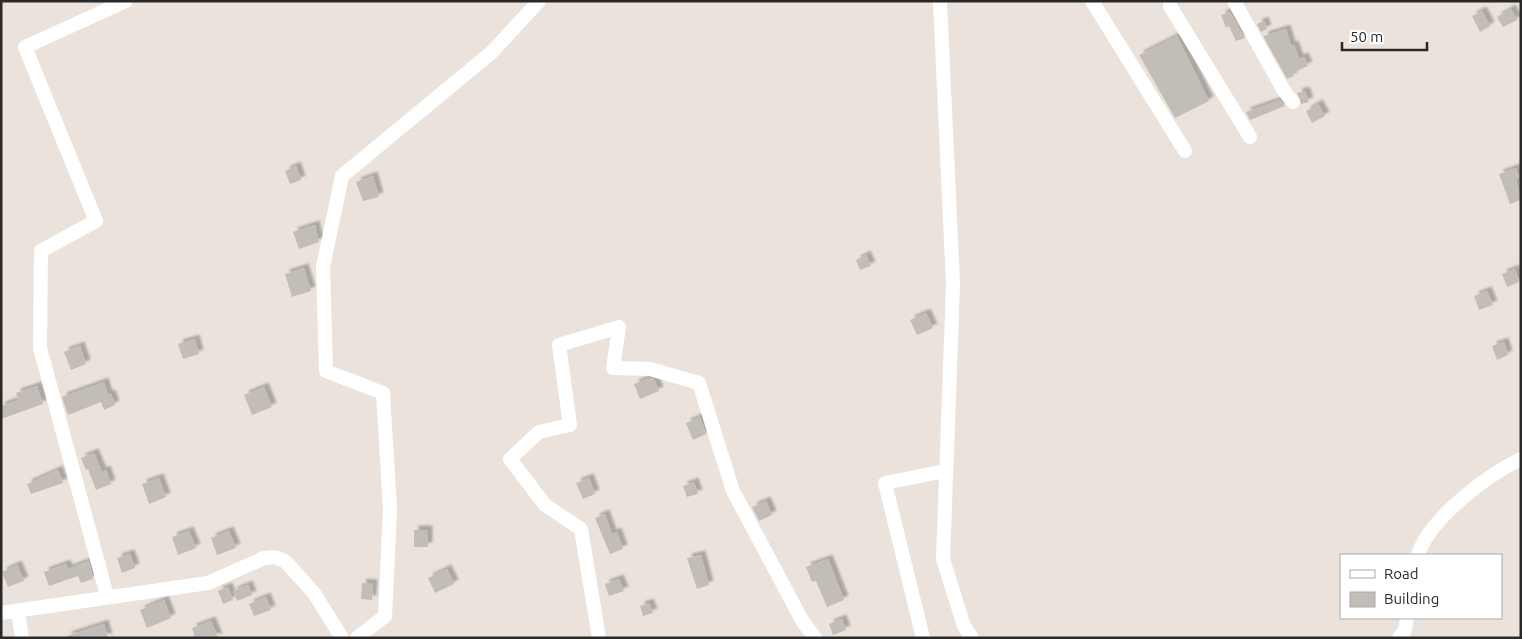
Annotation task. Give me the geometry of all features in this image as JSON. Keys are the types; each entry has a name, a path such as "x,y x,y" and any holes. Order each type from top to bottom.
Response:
{"street":[{"path":"107,596 40,348 41,251 96,221 25,48 126,1"},
{"path":"357,638 385,616 390,509 383,393 326,371 323,266 342,176 492,52 539,1"},
{"path":"940,1 954,286 943,559 964,626 972,638"},
{"path":"1092,1 1185,151"},
{"path":"1170,1 1170,6 1250,138"},
{"path":"1234,1 1284,91 1293,102"},
{"path":"599,638 581,529 545,505 510,459 539,432 570,424 559,345 619,327 613,368 650,369 699,383 733,491 803,622 815,638"},
{"path":"1418,554 1421,545 1456,503 1504,466 1521,459"},
{"path":"923,638 885,483 946,472"},
{"path":"1,613 18,612 107,596 208,583 264,558 274,556 285,561 314,593 342,638"},
{"path":"18,612 22,638"},
{"path":"1399,638 1405,630 1407,619"}],"building":[{"path":"1511,9 1517,20 1503,27 1497,17"},
{"path":"1482,11 1490,26 1480,32 1472,16"},
{"path":"1230,12 1245,38 1236,41 1229,26 1226,28 1221,15"},
{"path":"1264,21 1267,29 1261,32 1257,24"},
{"path":"1286,29 1291,46 1294,45 1299,59 1304,57 1308,66 1292,73 1294,76 1287,79 1263,36"},
{"path":"1177,36 1209,101 1175,118 1139,55"},
{"path":"1305,91 1309,102 1301,104 1297,93"},
{"path":"1280,100 1285,106 1250,120 1246,112"},
{"path":"1318,104 1325,116 1312,123 1306,111"},
{"path":"296,166 301,180 290,184 285,171"},
{"path":"1516,168 1519,178 1516,179 1521,200 1510,204 1499,174"},
{"path":"373,176 379,197 363,201 356,182"},
{"path":"315,225 319,242 299,249 293,232"},
{"path":"866,255 871,266 860,270 856,260"},
{"path":"304,268 311,291 292,297 285,274"},
{"path":"1515,269 1519,282 1507,287 1502,274"},
{"path":"1487,291 1493,305 1479,310 1474,296"},
{"path":"926,313 933,328 917,335 910,320"},
{"path":"195,339 199,354 183,359 178,344"},
{"path":"1504,342 1508,355 1497,360 1492,346"},
{"path":"80,346 86,364 71,370 64,352"},
{"path":"649,378 654,379 659,391 640,399 634,384"},
{"path":"104,382 108,395 111,394 115,405 104,410 101,402 68,415 62,397"},
{"path":"37,386 43,404 1,419 1,406 18,400 16,393"},
{"path":"264,387 272,407 252,415 244,395"},
{"path":"700,417 706,434 693,440 686,423"},
{"path":"94,453 102,472 106,470 111,484 96,490 88,469 86,470 81,458"},
{"path":"58,470 63,483 31,494 27,484"},
{"path":"159,478 166,497 149,504 142,484"},
{"path":"589,478 595,494 583,499 576,483"},
{"path":"694,482 698,494 687,497 683,486"},
{"path":"766,501 772,515 759,521 752,507"},
{"path":"605,514 612,534 617,532 623,549 610,554 595,518"},
{"path":"414,530 428,530 428,547 414,547"},
{"path":"189,531 196,548 178,555 172,537"},
{"path":"229,531 236,548 217,555 211,538"},
{"path":"130,554 135,568 122,573 117,558"},
{"path":"701,555 709,585 697,589 687,558"},
{"path":"828,559 844,600 827,607 816,581 812,582 806,567"},
{"path":"89,561 93,579 81,583 78,576 49,586 44,572 66,564 68,569"},
{"path":"17,565 24,581 8,587 2,572"},
{"path":"447,569 454,584 435,593 428,578"},
{"path":"619,579 624,591 609,596 605,584"},
{"path":"362,583 373,584 372,600 361,599"},
{"path":"248,585 252,595 237,601 233,591"},
{"path":"228,587 233,600 223,604 218,591"},
{"path":"266,597 271,610 254,616 249,604"},
{"path":"164,600 171,618 147,628 140,610"},
{"path":"649,603 653,613 643,616 640,606"},
{"path":"842,619 846,630 833,635 829,624"},
{"path":"211,621 218,638 195,638 192,628"},
{"path":"104,624 108,638 67,638 67,636"}]}
